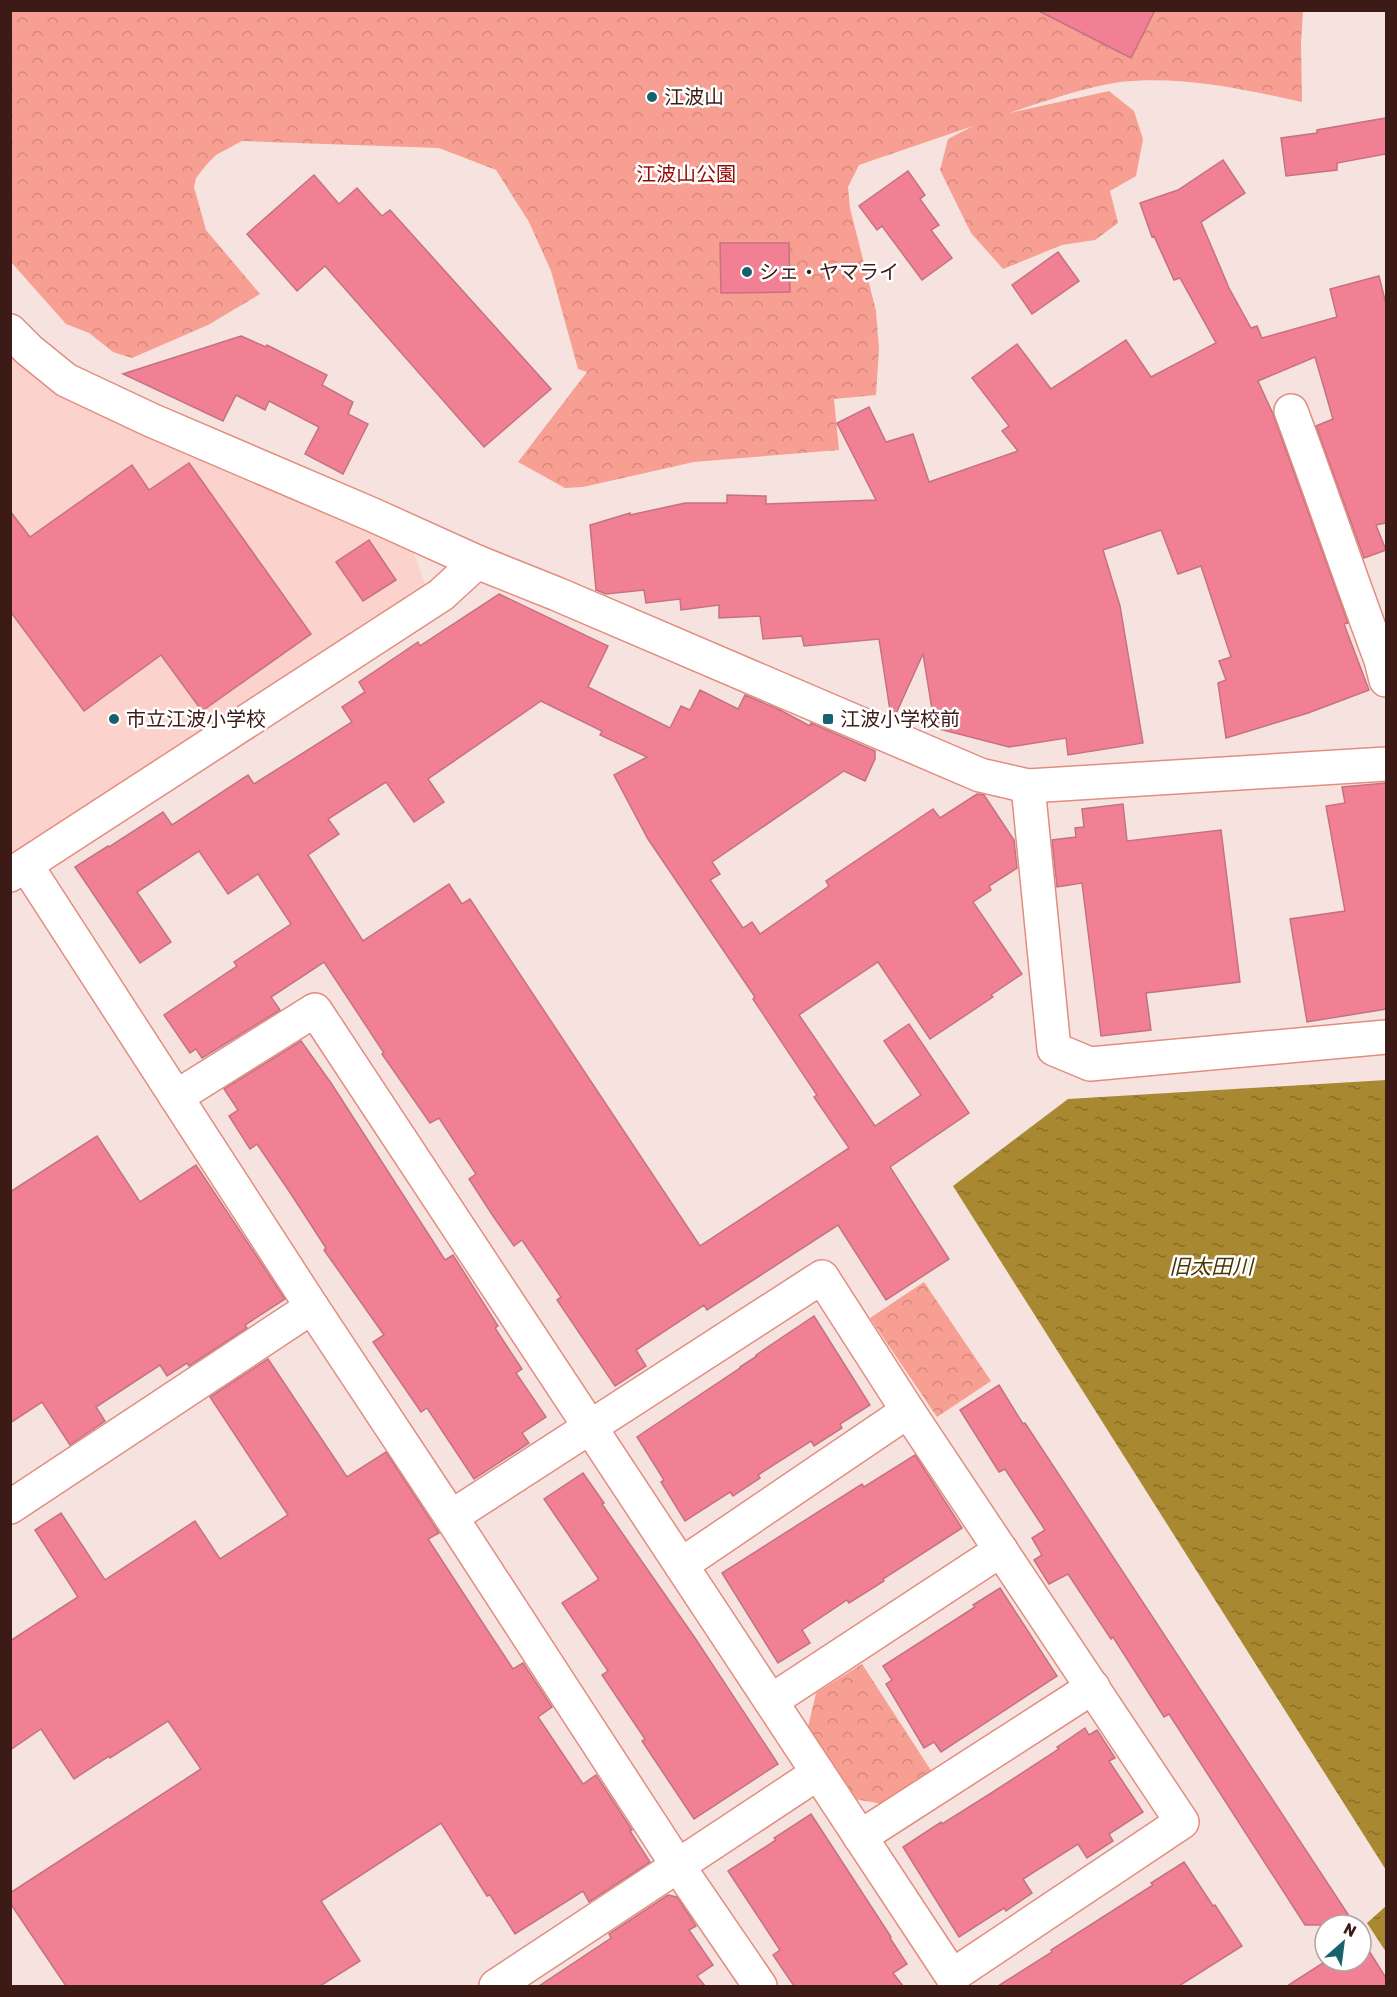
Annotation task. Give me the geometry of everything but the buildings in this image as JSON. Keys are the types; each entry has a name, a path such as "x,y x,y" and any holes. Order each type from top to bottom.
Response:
{"street":[{"path":"10,331 66,380 151,420 477,562 557,594 980,776 1028,786 1386,764"},
{"path":"1291,411 1381,660 1386,680"},
{"path":"477,562 432,600 18,870 176,1097 678,1866 760,1986"},
{"path":"1028,786 1054,1049 1090,1064 1386,1037"},
{"path":"176,1097 315,1010 588,1427 952,1976 1182,1822 908,1411 822,1277 588,1427 451,1517"},
{"path":"10,1507 312,1307"},
{"path":"681,1565 908,1411"},
{"path":"771,1701 1001,1550"},
{"path":"860,1837 1093,1688"},
{"path":"496,1986 818,1773"}],"shaded area":[{"name":"市立江波小学校","path":"10,348 413,550 425,584 11,854"}],"green space":[{"name":"江波山公園","path":"10,11 1303,11 1302,102 1212,84 1143,80 1093,87 1009,113 1109,91 1134,111 1143,139 1136,176 1110,191 1118,223 1095,240 1062,245 1003,269 971,233 940,170 948,139 973,126 859,165 848,187 850,208 876,311 879,349 876,395 834,399 839,450 694,462 583,487 565,488 518,462 587,372 578,369 551,271 529,222 496,170 439,148 242,141 216,155 196,178 194,187 206,230 260,294 208,325 132,358 113,352 89,333 66,324 11,262"},
{"path":"924,1282 991,1381 937,1417 870,1318"},
{"path":"862,1664 932,1772 883,1804 854,1799 808,1727 816,1693"}],"water":[{"name":"旧太田川","path":"1386,1080 1386,1870 953,1186 1068,1099"},
{"path":"1386,1906 1386,1952 1373,1932 1373,1918"}],"place":[{"name":"江波山","path":"652,97"},
{"name":"シェ・ヤマライ","path":"747,272"},
{"name":"市立江波小学校","path":"114,719"},
{"name":"江波小学校前","path":"828,719"}]}
